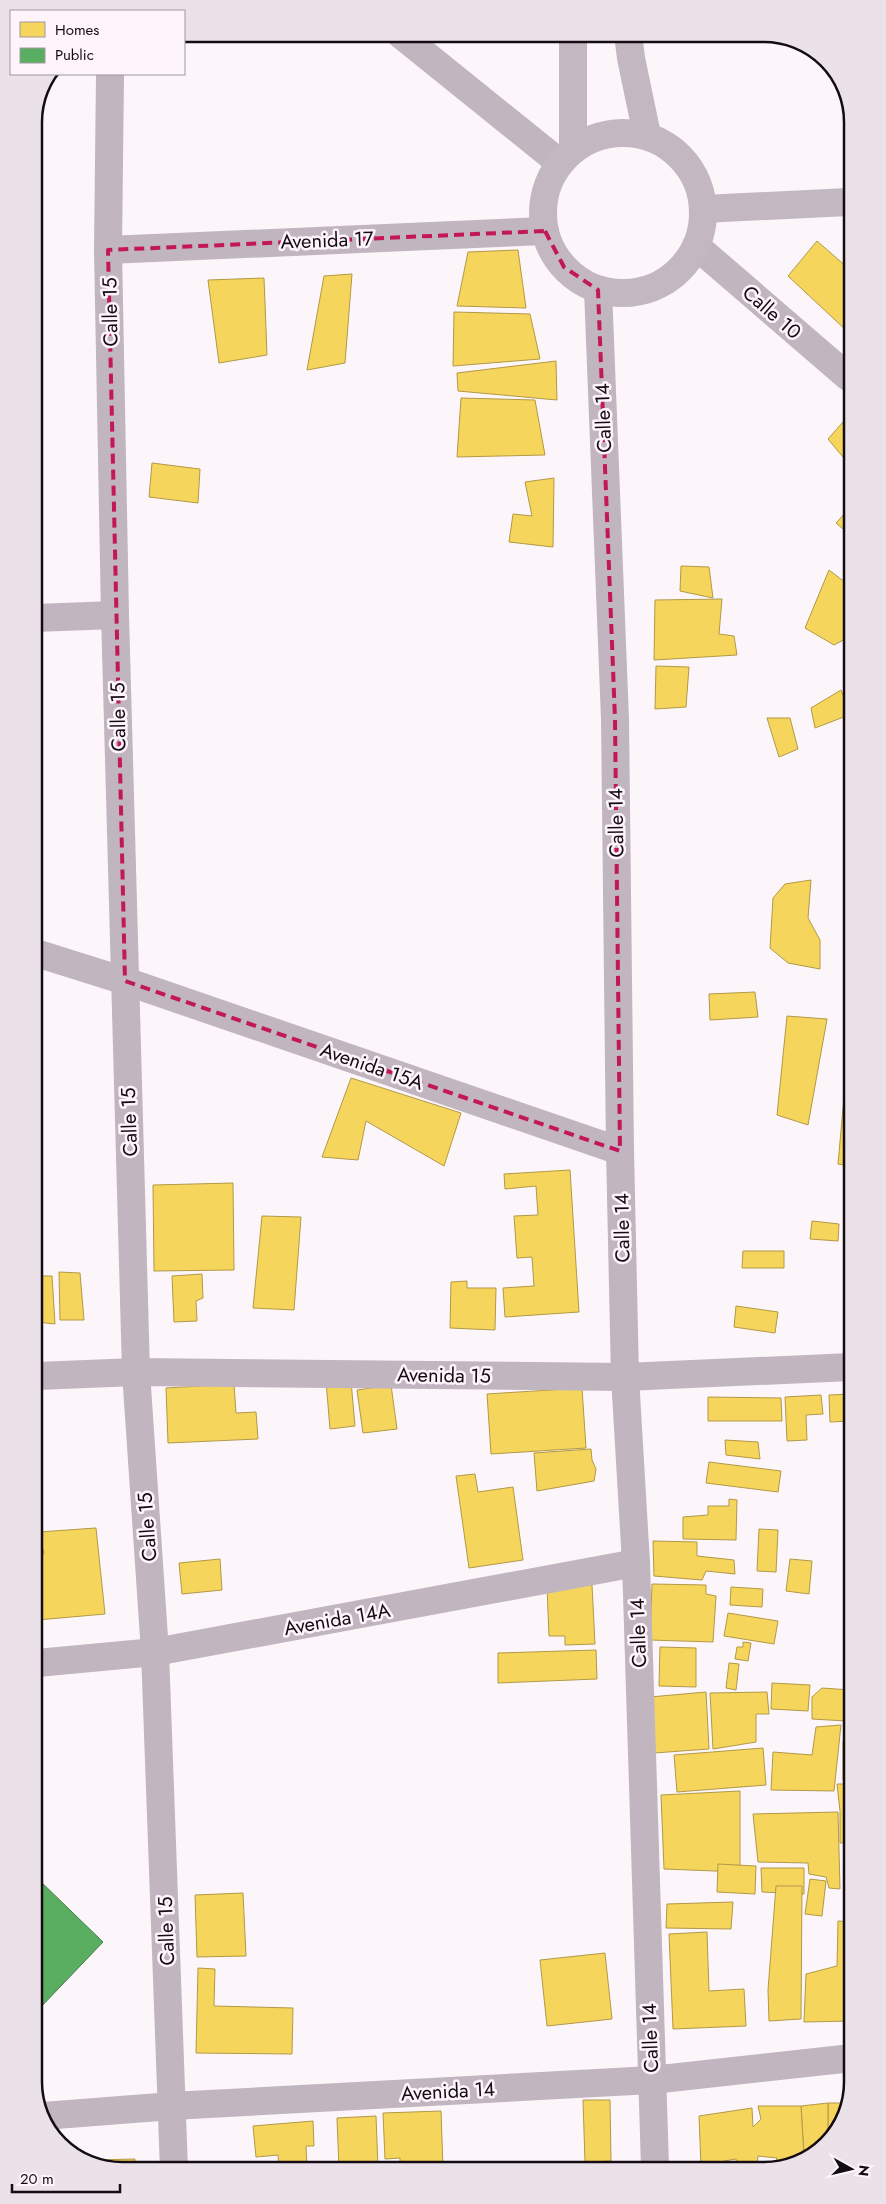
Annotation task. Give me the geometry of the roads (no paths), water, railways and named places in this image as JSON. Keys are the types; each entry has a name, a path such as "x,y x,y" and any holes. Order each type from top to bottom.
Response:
{"main road":[{"path":"567,156 573,43"},
{"path":"629,43 647,135"},
{"path":"621,132 647,135 676,151 696,177 703,208 696,246 680,270 656,286 627,293 598,290 580,280 564,267 552,250 545,231 543,207 548,183 567,156 596,136 621,132"},
{"path":"703,208 844,202"}],"street":[{"path":"412,42 567,156"},
{"name":"Calle 15","path":"110,75 108,250 115,615 136,1372 155,1652 174,2161"},
{"name":"Avenida 17","path":"108,250 545,231"},
{"name":"Calle 10","path":"696,246 844,374"},
{"name":"Calle 14","path":"598,290 615,719 620,1151 625,1377 636,1564 655,2162"},
{"path":"43,618 115,615"},
{"name":"Avenida 15A","path":"43,955 125,981 620,1151"},
{"name":"Avenida 15","path":"42,1376 136,1372 625,1377 844,1367"},
{"name":"Avenida 14A","path":"42,1663 155,1652 636,1564"},
{"name":"Avenida 14","path":"50,2115 172,2106 652,2080 844,2059"}]}
